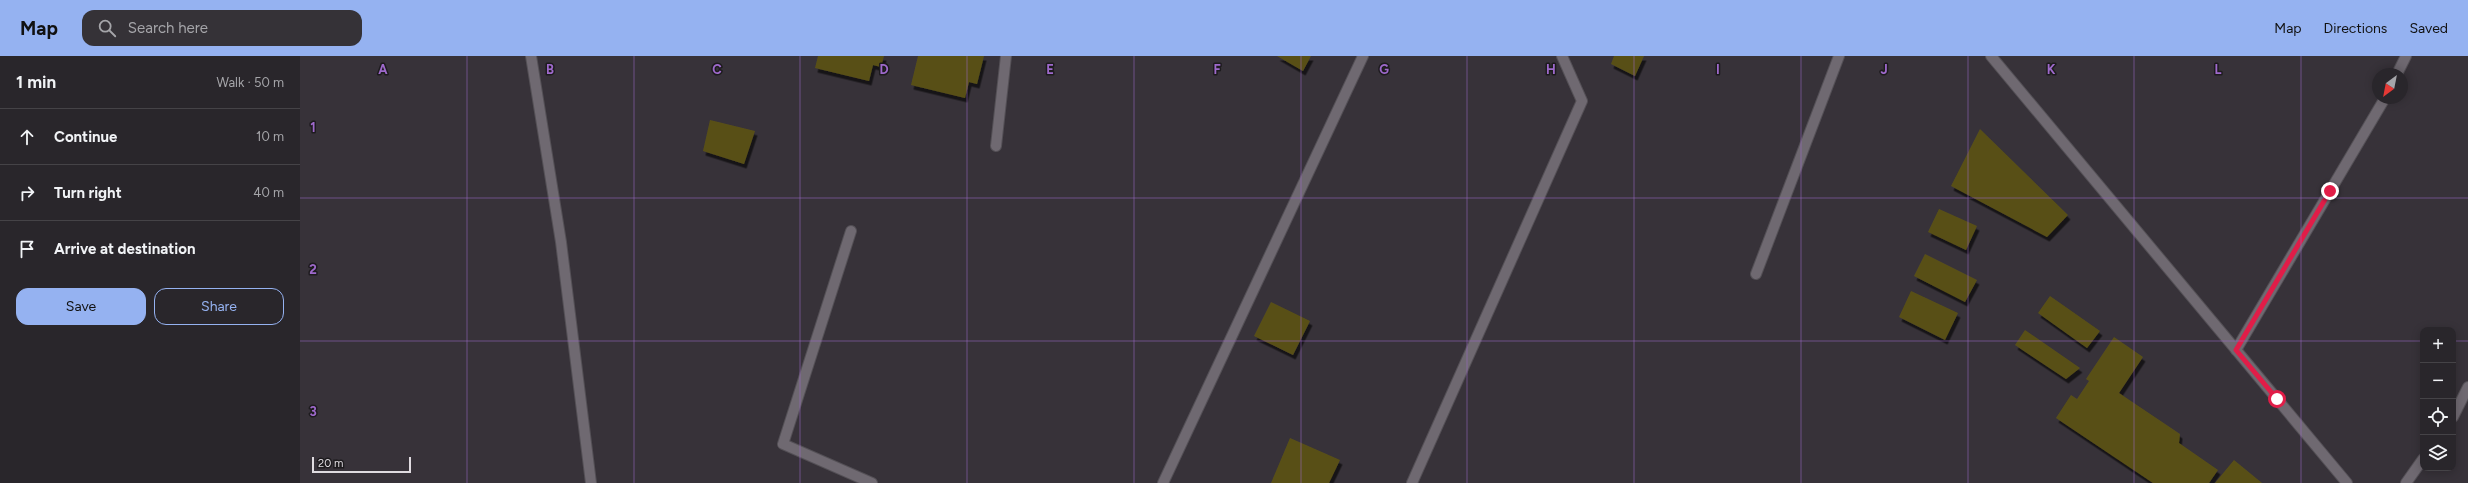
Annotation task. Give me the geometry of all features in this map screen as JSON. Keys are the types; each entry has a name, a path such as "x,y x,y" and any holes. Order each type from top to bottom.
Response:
{"street":[{"path":"531,56 560,242 591,483"},
{"path":"996,146 1006,56"},
{"path":"1163,483 1363,56"},
{"path":"1412,483 1582,101 1562,56"},
{"path":"1756,274 1839,56"},
{"path":"1991,56 2347,483"},
{"path":"2400,68 2406,56"},
{"path":"2236,350 2381,104"},
{"path":"851,231 783,444 872,483"},
{"path":"2456,411 2468,387"},
{"path":"2406,483 2420,463"}],"building":[{"path":"818,56 884,56 881,67 873,65 869,81 815,68"},
{"path":"918,56 984,56 977,84 969,82 965,98 911,85"},
{"path":"1277,56 1311,56 1303,71"},
{"path":"1614,56 1644,56 1635,76 1611,64"},
{"path":"710,120 755,131 744,164 703,151"},
{"path":"1980,129 2068,215 2047,237 1951,186"},
{"path":"1939,209 1977,226 1966,250 1928,232"},
{"path":"1925,254 1977,280 1965,302 1914,276"},
{"path":"1911,291 1958,313 1945,340 1899,317"},
{"path":"2050,296 2100,331 2087,348 2038,313"},
{"path":"1271,302 1310,321 1293,355 1254,336"},
{"path":"2025,330 2080,368 2066,379 2015,345"},
{"path":"2114,337 2143,357 2119,393 2180,434 2179,443 2218,470 2209,483 2153,483 2056,418 2071,395 2077,399 2089,381 2086,379"},
{"path":"1290,438 1340,460 1329,483 1271,483"},
{"path":"2234,460 2262,483 2215,483"}],"route":[{"path":"2277,399 2236,350 2330,191"}]}
